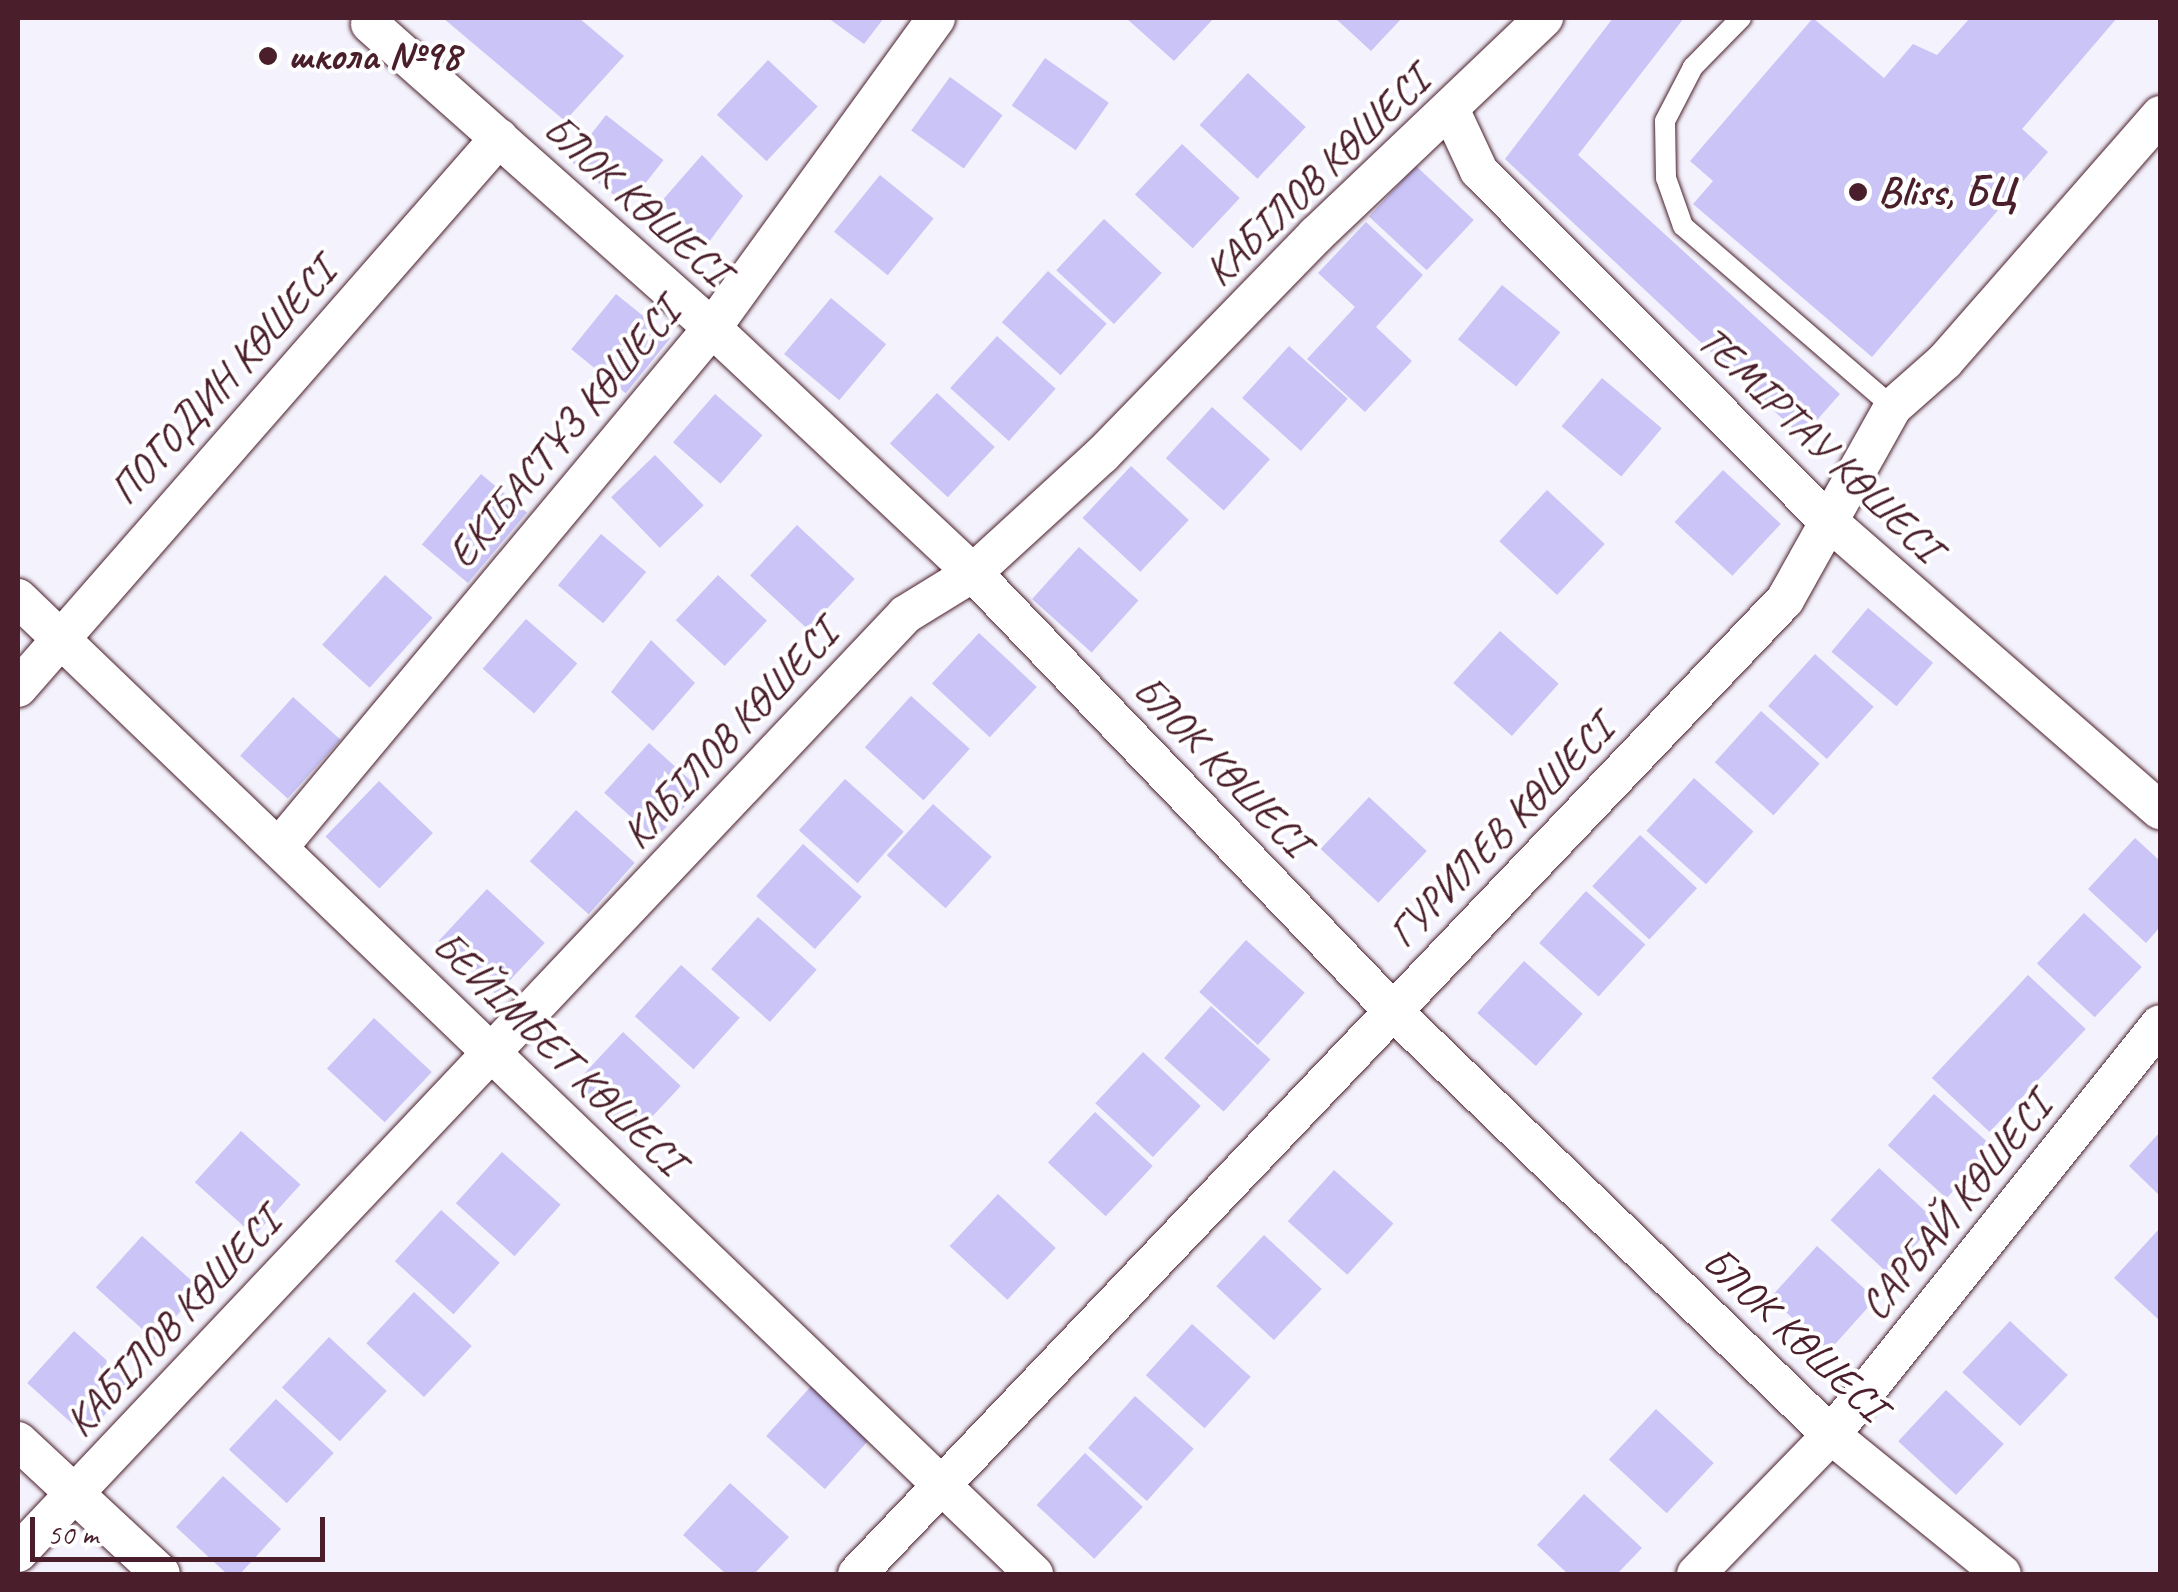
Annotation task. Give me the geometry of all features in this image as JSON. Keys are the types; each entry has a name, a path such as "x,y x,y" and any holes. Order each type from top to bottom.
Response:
{"street":[{"name":"ЕКІБАСТҰЗ КӨШЕСІ","path":"279,847 712,328 936,18"},
{"name":"КАБІЛОВ КӨШЕСІ","path":"18,1554 906,614 973,573 1544,18"},
{"name":"БЛОК КӨШЕСІ","path":"370,24 712,328 973,573 1393,1010 1831,1434 2002,1574"},
{"name":"ТЕМІРТАУ КӨШЕСІ","path":"1451,110 1480,170 1826,519 2160,810"},
{"name":"ГУРИЛЕВ КӨШЕСІ","path":"857,1574 1785,600 1826,519 1893,406 1945,361 2160,115"},
{"name":"ПОГОДИН КӨШЕСІ","path":"18,688 58,636 499,138"},
{"name":"БЕЙІМБЕТ КӨШЕСІ","path":"18,598 1034,1574"},
{"name":"САРБАЙ КӨШЕСІ","path":"1696,1574 1831,1434 2160,1024"},
{"path":"18,1441 160,1574"}],"lane":[{"path":"1741,18 1693,67 1665,122 1666,178 1683,226 1893,406"}],"building":[{"path":"443,18 579,18 624,56 565,121"},
{"path":"828,18 884,18 864,44"},
{"path":"1126,18 1214,18 1174,61"},
{"path":"1335,18 1402,18 1371,51"},
{"path":"1613,18 1684,18 1578,155 1840,394 1802,437 1505,159"},
{"name":"Bliss, БЦ","path":"1813,18 1884,78 1913,44 1937,55 1970,18 2117,18 2022,129 2048,152 1872,357 1693,204 1713,181 1690,161"},
{"path":"1045,58 1109,103 1076,150 1012,106"},
{"path":"768,60 818,106 767,161 717,115"},
{"path":"1248,73 1306,127 1257,179 1200,125"},
{"path":"950,77 1003,115 964,169 911,130"},
{"path":"606,115 664,160 628,206 570,161"},
{"path":"1182,144 1240,198 1193,248 1135,194"},
{"path":"702,155 743,196 709,242 660,203"},
{"path":"1416,166 1474,220 1427,270 1369,216"},
{"path":"880,175 934,218 888,275 834,232"},
{"path":"1104,219 1162,273 1114,324 1056,270"},
{"path":"1366,222 1423,275 1376,327 1412,361 1365,412 1307,359 1355,307 1318,273"},
{"path":"1048,271 1107,324 1061,375 1002,322"},
{"path":"1502,285 1560,332 1516,387 1458,339"},
{"path":"616,294 670,338 626,393 571,349"},
{"path":"831,298 886,344 839,400 784,354"},
{"path":"997,336 1056,389 1009,441 950,388"},
{"path":"1289,346 1348,399 1301,451 1242,398"},
{"path":"1602,378 1662,428 1621,476 1562,426"},
{"path":"937,393 995,447 948,497 890,443"},
{"path":"715,394 763,435 721,484 673,442"},
{"path":"1212,407 1270,459 1224,510 1166,458"},
{"path":"655,455 704,505 660,548 611,497"},
{"path":"1131,466 1189,520 1140,572 1083,518"},
{"path":"1723,470 1781,524 1732,576 1675,522"},
{"path":"481,474 527,513 468,583 422,544"},
{"path":"1547,490 1605,544 1557,595 1499,541"},
{"path":"797,525 855,579 808,629 750,575"},
{"path":"601,534 646,572 603,623 558,585"},
{"path":"1079,547 1138,601 1092,653 1032,599"},
{"path":"385,575 433,618 370,688 322,645"},
{"path":"718,575 767,621 725,666 676,620"},
{"path":"1868,608 1933,663 1896,706 1831,652"},
{"path":"526,619 577,664 534,713 483,669"},
{"path":"1500,631 1559,684 1512,736 1453,683"},
{"path":"979,633 1037,687 990,737 932,683"},
{"path":"651,640 695,683 653,731 611,692"},
{"path":"1815,654 1874,707 1827,759 1768,706"},
{"path":"911,696 970,749 924,800 865,747"},
{"path":"293,697 341,740 288,799 240,756"},
{"path":"1761,711 1820,764 1774,815 1715,762"},
{"path":"649,743 700,789 655,839 604,793"},
{"path":"1694,778 1753,832 1706,884 1646,831"},
{"path":"845,779 904,832 858,883 799,830"},
{"path":"379,781 433,833 379,888 326,836"},
{"path":"1369,797 1427,851 1378,903 1321,849"},
{"path":"933,804 992,857 946,908 887,855"},
{"path":"576,810 635,863 589,914 530,861"},
{"path":"1640,835 1697,888 1649,939 1592,886"},
{"path":"2135,838 2160,861 2160,927 2146,943 2088,889"},
{"path":"803,844 862,897 815,949 756,896"},
{"path":"487,889 545,943 496,995 439,941"},
{"path":"1586,891 1645,945 1599,997 1539,943"},
{"path":"2084,913 2142,967 2095,1017 2037,963"},
{"path":"758,917 817,970 770,1022 711,969"},
{"path":"1246,940 1305,993 1258,1045 1199,992"},
{"path":"1524,961 1583,1014 1536,1066 1477,1013"},
{"path":"681,965 740,1018 694,1069 635,1016"},
{"path":"2028,975 2086,1029 1990,1132 1932,1078"},
{"path":"1211,1006 1270,1060 1224,1112 1164,1058"},
{"path":"374,1018 432,1072 385,1122 327,1068"},
{"path":"623,1032 681,1086 633,1137 575,1083"},
{"path":"1143,1052 1201,1106 1153,1157 1095,1103"},
{"path":"1934,1094 1993,1147 1947,1198 1888,1145"},
{"path":"1095,1112 1153,1166 1106,1216 1048,1162"},
{"path":"241,1131 300,1185 254,1236 195,1182"},
{"path":"2160,1132 2160,1196 2129,1166"},
{"path":"502,1152 561,1205 515,1256 456,1203"},
{"path":"1879,1168 1937,1222 1888,1274 1831,1220"},
{"path":"1334,1170 1393,1224 1347,1275 1288,1221"},
{"path":"998,1194 1056,1248 1007,1300 950,1246"},
{"path":"441,1210 500,1263 454,1314 395,1261"},
{"path":"2160,1228 2160,1321 2114,1278"},
{"path":"1264,1235 1322,1289 1274,1340 1216,1286"},
{"path":"142,1236 201,1289 155,1340 96,1287"},
{"path":"1817,1246 1876,1299 1829,1351 1770,1298"},
{"path":"414,1292 472,1346 424,1397 366,1343"},
{"path":"2010,1321 2068,1375 2020,1426 1962,1372"},
{"path":"1192,1324 1251,1377 1205,1428 1146,1375"},
{"path":"74,1331 133,1384 86,1436 27,1383"},
{"path":"329,1337 387,1391 340,1441 282,1387"},
{"path":"813,1384 872,1437 825,1489 766,1436"},
{"path":"1946,1390 2004,1444 1956,1495 1898,1441"},
{"path":"1135,1396 1194,1449 1147,1501 1088,1448"},
{"path":"276,1399 334,1453 287,1503 229,1449"},
{"path":"1656,1409 1714,1463 1667,1513 1609,1459"},
{"path":"1085,1453 1143,1507 1094,1559 1037,1505"},
{"path":"223,1476 281,1529 240,1574 227,1574 176,1527"},
{"path":"730,1483 789,1537 754,1574 726,1574 683,1535"},
{"path":"1584,1494 1642,1548 1617,1574 1568,1574 1537,1545"}],"place":[{"name":"школа №98","path":"268,56"},
{"name":"Bliss, БЦ","path":"1858,192"}]}
